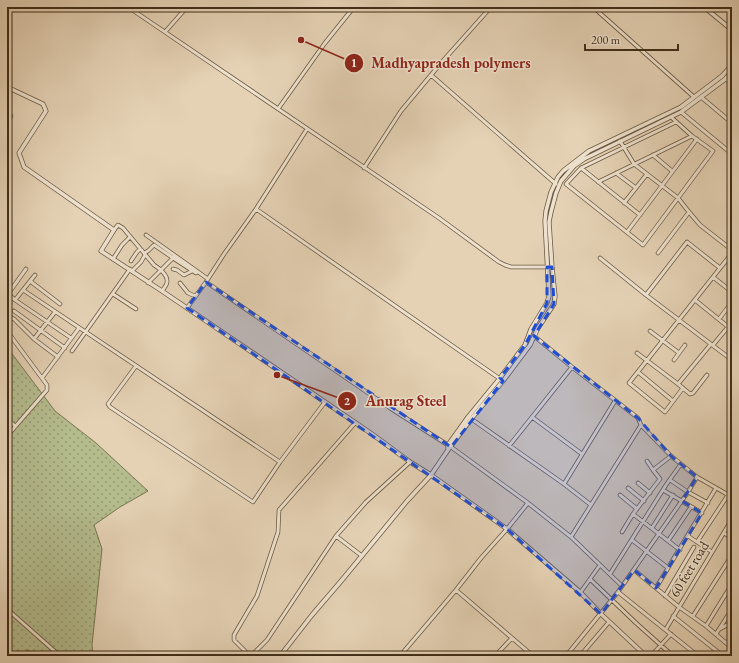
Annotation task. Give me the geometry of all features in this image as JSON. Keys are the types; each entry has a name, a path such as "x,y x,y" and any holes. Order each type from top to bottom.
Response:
{"street":[{"path":"128,7 439,218 505,265 511,267 550,267"},
{"path":"165,32 187,7"},
{"path":"278,109 325,43 354,7"},
{"path":"364,168 401,111 491,7"},
{"path":"593,7 694,97"},
{"path":"704,7 732,30"},
{"path":"280,656 312,615 407,501 431,475 470,418 530,345 538,328 554,304 555,296 545,221 551,192 558,177 563,171 589,151 677,110 722,76 732,65"},
{"path":"502,380 524,345 531,328 547,303 549,296 550,267 549,222 556,193 561,181 574,166 584,159 681,112 732,72"},
{"path":"431,75 559,187"},
{"path":"725,78 732,83"},
{"path":"7,87 43,104 46,111 19,153 24,167 114,230"},
{"path":"701,97 732,123"},
{"path":"681,112 732,154"},
{"path":"7,113 11,116 7,124"},
{"path":"671,117 692,136 713,151 642,245 566,184 581,168 676,122"},
{"path":"187,308 256,209 307,129"},
{"path":"598,182 692,136"},
{"path":"627,232 696,139"},
{"path":"620,141 634,164 678,198 700,226 732,252 629,383 665,412 683,388"},
{"path":"653,155 672,171"},
{"path":"581,168 640,215"},
{"path":"616,173 636,188"},
{"path":"624,203 647,174"},
{"path":"256,209 502,380"},
{"path":"658,253 688,212"},
{"path":"162,291 167,283 167,278 123,228 118,225 101,251 325,402 507,529 580,593 646,656"},
{"path":"146,235 174,257"},
{"path":"113,259 130,236"},
{"path":"646,295 687,242 720,268"},
{"path":"72,351 131,270 141,262 145,254 154,245 195,271 207,281 528,503 571,537 622,586"},
{"path":"131,261 140,249"},
{"path":"148,282 174,257"},
{"path":"600,258 732,360"},
{"path":"728,258 732,261"},
{"path":"26,269 8,294 72,338"},
{"path":"173,269 184,275 195,271"},
{"path":"15,300 35,275"},
{"path":"713,277 732,292"},
{"path":"30,281 60,304"},
{"path":"180,283 188,293 195,296"},
{"path":"23,290 280,462"},
{"path":"113,294 136,309"},
{"path":"695,300 732,330"},
{"path":"719,319 732,302"},
{"path":"14,311 65,348"},
{"path":"34,339 55,312"},
{"path":"7,318 10,317 14,319 34,339 58,357"},
{"path":"678,384 728,327"},
{"path":"42,378 79,328"},
{"path":"7,331 47,385 47,390 7,436"},
{"path":"650,331 679,353"},
{"path":"534,336 638,418 641,425 671,456 697,477 730,496 697,542"},
{"path":"674,360 684,345"},
{"path":"637,353 690,394 693,393 707,375"},
{"path":"136,366 108,404 110,407 253,502 280,462 325,402"},
{"path":"509,446 572,367"},
{"path":"638,372 673,401"},
{"path":"564,484 615,400"},
{"path":"532,417 582,454"},
{"path":"470,418 564,484 591,505"},
{"path":"7,419 16,426"},
{"path":"355,423 278,510 278,532 257,596 234,635 234,640 250,655 253,654 270,636 336,536 366,502 410,462"},
{"path":"571,537 641,425"},
{"path":"654,470 671,456"},
{"path":"647,461 660,480 666,485"},
{"path":"610,574 666,485 681,464"},
{"path":"566,656 618,592 682,501 697,477"},
{"path":"622,532 637,509 660,480"},
{"path":"670,480 708,503"},
{"path":"638,483 650,493"},
{"path":"628,488 644,501"},
{"path":"656,588 716,488"},
{"path":"663,490 702,513"},
{"path":"620,495 637,509"},
{"path":"652,528 673,495"},
{"path":"400,656 528,503"},
{"path":"668,541 691,507"},
{"path":"634,514 680,550"},
{"name":"60 feet road","path":"666,629 732,519"},
{"path":"724,533 732,538"},
{"path":"336,536 362,556"},
{"path":"688,536 712,552"},
{"path":"632,540 668,568"},
{"path":"665,596 694,547"},
{"path":"693,616 732,555"},
{"path":"580,593 600,565"},
{"path":"634,570 732,648"},
{"path":"590,579 660,646 673,656"},
{"path":"706,626 732,584"},
{"path":"456,590 533,656"},
{"path":"618,592 698,656"},
{"path":"716,634 732,609"},
{"path":"7,610 60,656"},
{"path":"673,616 723,656"},
{"path":"580,656 609,622"},
{"path":"719,629 732,622"},
{"path":"651,656 671,634"},
{"path":"495,656 512,638"},
{"path":"726,643 732,638"},
{"path":"25,656 28,652 33,656"},
{"path":"243,656 246,652"}],"highlighted area":[{"path":"547,267 552,267 554,304 534,336 638,418 671,456 697,477 682,501 702,513 656,588 634,570 601,614 507,529 187,308 206,282 451,447 503,381 500,378 525,345 547,303"}],"green space":[{"path":"7,347 55,411 96,443 148,491 120,507 94,525 102,549 92,645 93,656 34,656 28,651 23,656 7,656"}],"place":[{"name":"Madhyapradesh polymers","path":"301,40"},
{"name":"Anurag Steel","path":"277,375"}]}
